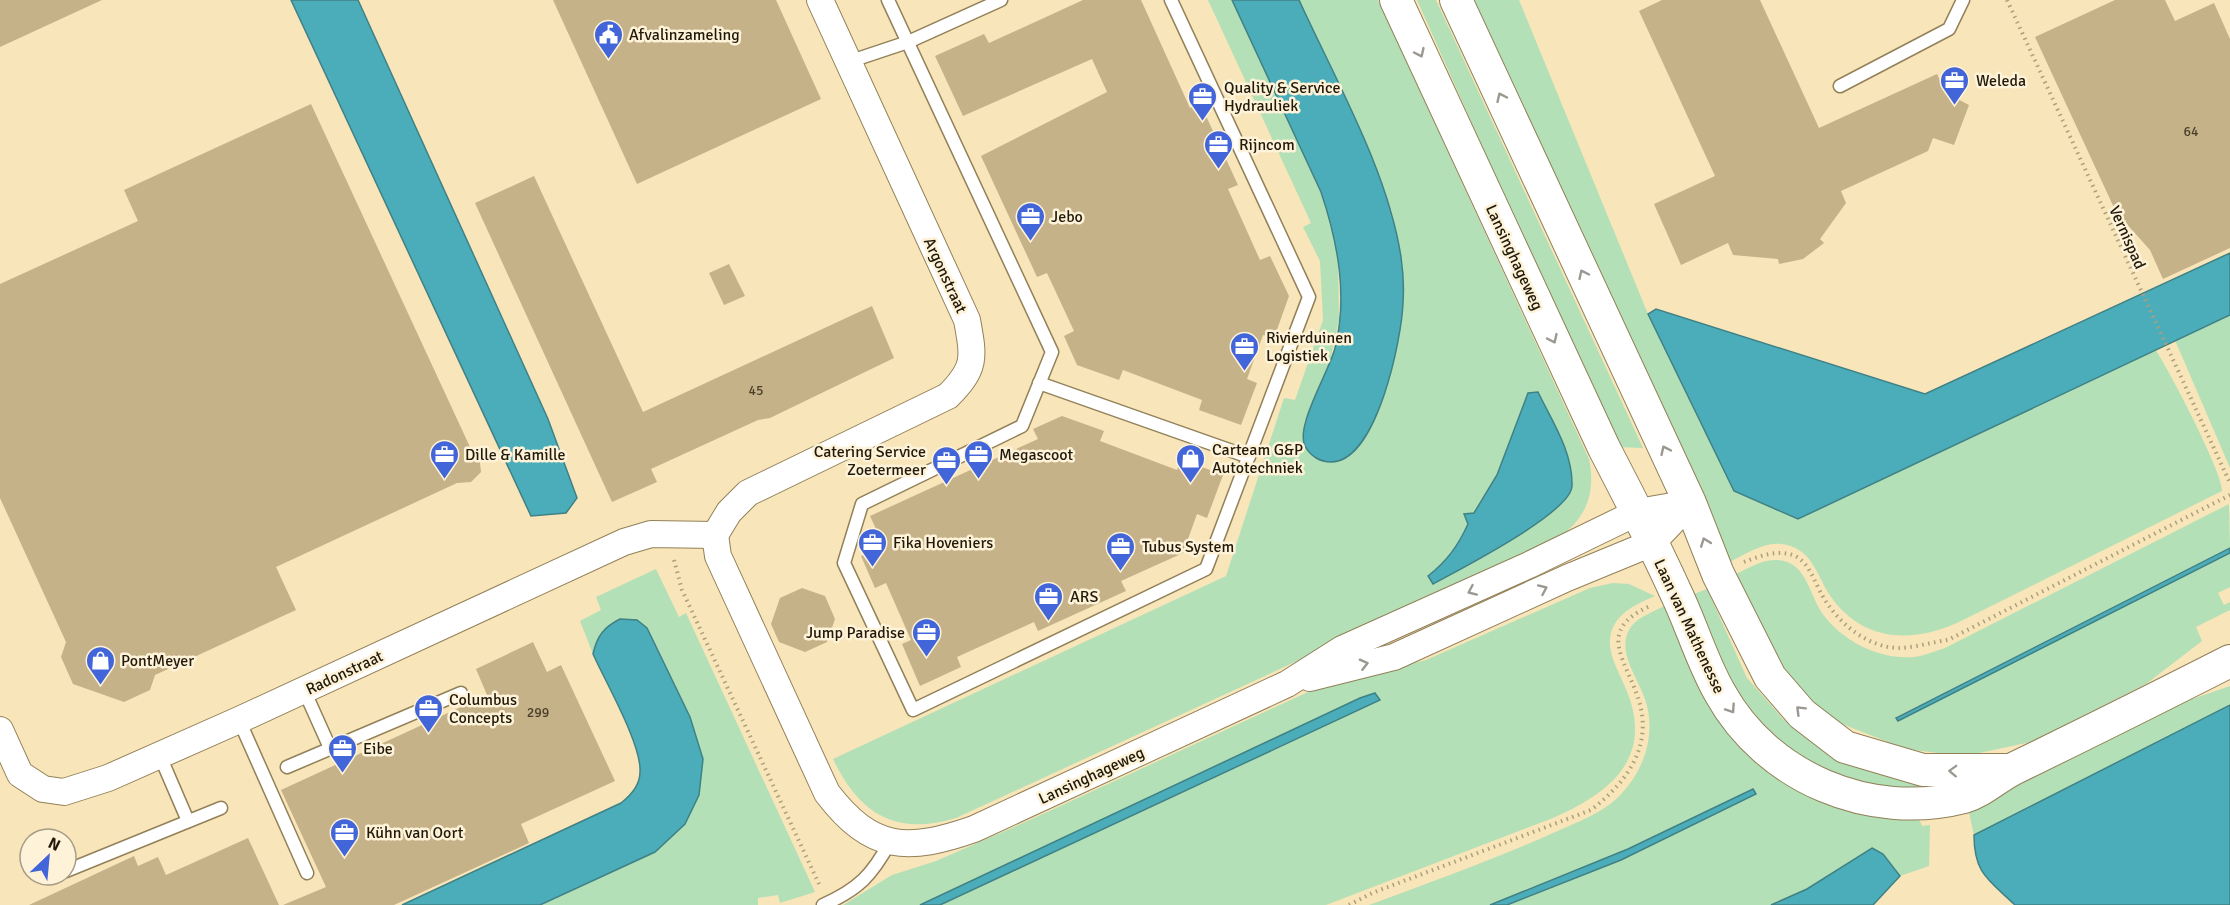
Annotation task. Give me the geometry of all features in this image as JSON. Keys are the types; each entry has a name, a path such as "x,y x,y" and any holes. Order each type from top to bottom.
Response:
{"street":[{"name":"Argonstraat","path":"715,535 729,512 748,493 948,396 967,377 973,352 967,321 820,0"},
{"name":"Lansinghageweg","path":"1396,0 1604,448 1638,512"},
{"path":"1456,0 1690,503"},
{"name":"Lansinghageweg","path":"715,535 718,556 827,793 842,813 858,827 890,842 916,845 937,842 974,829 1287,684 1342,650 1529,565 1638,512 1690,503"},
{"name":"Lansinghageweg","path":"1287,684 1394,657 1567,578 1652,543 1690,503"},
{"name":"Laan van Mathenesse","path":"1690,503 1718,574 1770,677 1802,714 1845,747 1923,770 1973,772 2011,770"},
{"name":"Laan van Mathenesse","path":"1638,512 1720,693 1740,724 1767,752 1830,790 1885,803 1924,804 1967,796 2011,770 2230,661"},
{"name":"Radonstraat","path":"0,730 20,774 43,789 64,792 108,778 160,756 624,542 651,534 715,535"}],"lane":[{"path":"888,0 1052,352 1022,426 862,504 844,563 913,710 1206,569 1308,297 1172,0"},
{"path":"848,62 908,42 1001,0"},
{"path":"1840,86 1949,29 1963,0"},
{"path":"1040,383 1249,457"},
{"path":"304,690 330,748"},
{"path":"287,766 461,693"},
{"path":"239,720 307,873"},
{"path":"160,756 188,821"},
{"path":"78,866 221,808"},
{"path":"825,904 865,881 890,842"}],"path":[{"name":"Vernispad","path":"2007,0 2230,483"},
{"path":"678,535 674,562 682,590 825,904"}],"green space":[{"path":"1208,0 1232,0 1321,192 1338,256 1339,320 1327,374 1304,423 1305,447 1314,458 1331,462 1348,457 1357,448 1376,415 1397,347 1403,302 1392,212 1368,151 1299,0 1378,0 1589,459 1591,489 1588,501 1583,513 1575,523 1541,549 956,818 935,823 915,824 898,822 882,816 868,807 855,794 833,759 1226,576 1284,398 1295,400 1323,320 1320,261 1303,227 1311,223"},
{"path":"1417,0 1436,0 1643,448 1616,447"},
{"path":"1466,0 1519,0 1648,314 1701,425 1798,519 2155,349 2205,443 2222,491 1959,622 1923,634 1888,634 1872,630 1856,622 1829,594 1806,556 1791,546 1767,545 1726,564"},
{"path":"2230,315 2230,468 2175,340"},
{"path":"2229,504 2230,548 1896,717 1898,721 2230,553 2230,587 2218,593 2224,605 2230,602 2230,610 2196,627 2202,641 2146,684 2031,742 1979,753 1946,754 1906,749 1842,724 1819,709 1790,679 1768,650 1734,575 1766,561 1787,562 1801,572 1822,613 1840,632 1862,647 1875,652 1914,657 1945,648"},
{"path":"656,569 679,617 686,613 815,892 780,903 778,895 758,898 758,905 540,905 655,852 699,795 703,759 690,717 647,628 596,642 593,654 580,621 601,610 596,597"},
{"path":"1613,583 1629,584 1655,596 1623,614 1611,633 1612,655 1634,713 1635,735 1631,754 1622,770 1609,784 1593,797 1553,818 1326,905 940,905 1379,700 1375,693 1360,698 920,905 843,905 892,875 936,861 1032,819 1319,687 1426,660 1590,588"},
{"path":"1707,589 1747,678 1783,719 1824,751 1882,775 1924,781 1948,790 1876,788 1823,771 1775,739 1728,683 1689,596"},
{"path":"1666,605 1731,730 1918,817 1922,826 1930,825 1929,866 1900,876 1895,868 1872,848 1807,889 1771,905 1507,905 1621,860 1756,794 1753,789 1628,849 1490,905 1369,905 1530,843 1590,816 1608,806 1623,792 1638,771 1649,736 1648,711 1627,656 1626,638 1632,625"},
{"path":"2230,686 2230,705 1974,835 1968,808 2175,705"}],"water":[{"path":"291,0 358,0 548,419 577,498 566,513 531,516"},
{"path":"1232,0 1299,0 1373,159 1385,192 1401,257 1402,319 1384,396 1362,442 1347,457 1331,462 1316,458 1307,450 1303,437 1309,413 1332,358 1339,328 1341,289 1332,231 1321,192"},
{"path":"2230,253 2230,315 1798,519 1734,491 1648,314 1656,309 1925,394"},
{"path":"1538,392 1561,437 1569,461 1572,486 1567,497 1553,511 1512,540 1433,584 1428,576 1441,565 1460,539 1468,524 1464,514 1474,513 1497,475 1528,393"},
{"path":"2230,548 2230,553 1898,721 1896,718"},
{"path":"620,619 637,620 647,628 690,717 703,759 699,795 685,824 655,852 540,905 402,905 621,803 634,790 640,772 635,746 622,713 593,654 602,633"},
{"path":"1375,693 1380,700 940,905 920,905 1360,698"},
{"path":"2230,705 2230,905 2015,905 1980,868 1974,835"},
{"path":"1753,789 1756,794 1621,860 1507,905 1490,905 1628,849"},
{"path":"1872,848 1883,854 1900,876 1873,905 1771,905 1807,889"}],"building":[{"path":"0,0 102,0 0,47"},
{"path":"553,0 776,0 821,99 637,184"},
{"path":"1083,0 1141,0 1190,108 1200,103 1238,185 1228,189 1260,260 1270,256 1289,296 1274,338 1263,335 1247,379 1257,383 1241,425 1199,410 1202,400 1123,370 1119,380 1077,365 1064,336 1074,331 1047,273 1037,277 981,156 1107,92 1092,59 963,116 935,56 984,34 989,43"},
{"path":"1662,0 1760,0 1819,128 1937,74 1946,93 1969,105 1954,145 1933,138 1928,151 1841,191 1846,203 1820,239 1824,243 1803,259 1779,264 1778,259 1733,255 1728,243 1681,265 1654,204 1715,176 1639,11"},
{"path":"2115,0 2165,0 2175,21 2214,3 2230,39 2230,248 2163,279 2150,250 2116,212 2035,37"},
{"path":"311,104 470,447 479,455 481,472 471,482 457,483 276,567 296,610 155,675 150,690 124,702 73,684 61,657 66,642 0,498 0,284 138,221 124,190"},
{"path":"534,176 643,412 872,306 894,358 770,418 758,420 651,469 657,482 612,502 475,203"},
{"path":"729,264 745,296 724,305 709,273"},
{"path":"1062,416 1104,431 1100,441 1177,470 1181,459 1223,475 1207,518 1197,514 1183,553 1121,581 1126,591 1038,631 1034,622 957,657 961,667 920,686 902,644 911,640 886,583 875,588 861,556 884,546 870,516 1038,439 1033,429"},
{"path":"802,588 825,596 835,619 827,642 805,652 779,642 771,624 780,598"},
{"path":"533,642 547,672 561,665 615,781 521,824 529,843 394,905 283,905 326,887 281,790 487,695 476,669"},
{"path":"248,838 279,905 29,905 68,887 78,887 78,882 134,856 138,866 158,857 166,875"}],"place":[{"name":"Afvalinzameling","path":"608,60"},
{"name":"Weleda","path":"1955,106"},
{"name":"Quality & Service Hydrauliek","path":"1203,122"},
{"name":"Rijncom","path":"1218,170"},
{"name":"Jebo","path":"1030,242"},
{"name":"Rivierduinen Logistiek","path":"1245,372"},
{"name":"Dille & Kamille","path":"444,480"},
{"name":"Megascoot","path":"978,480"},
{"name":"Carteam G&P Autotechniek","path":"1191,484"},
{"name":"Catering Service Zoetermeer","path":"947,486"},
{"name":"Fika Hoveniers","path":"872,568"},
{"name":"Tubus System","path":"1121,572"},
{"name":"ARS","path":"1049,622"},
{"name":"Jump Paradise","path":"926,658"},
{"name":"PontMeyer","path":"100,686"},
{"name":"Columbus Concepts","path":"428,734"},
{"name":"Eibe","path":"342,774"},
{"name":"Kühn van Oort","path":"345,858"}]}
